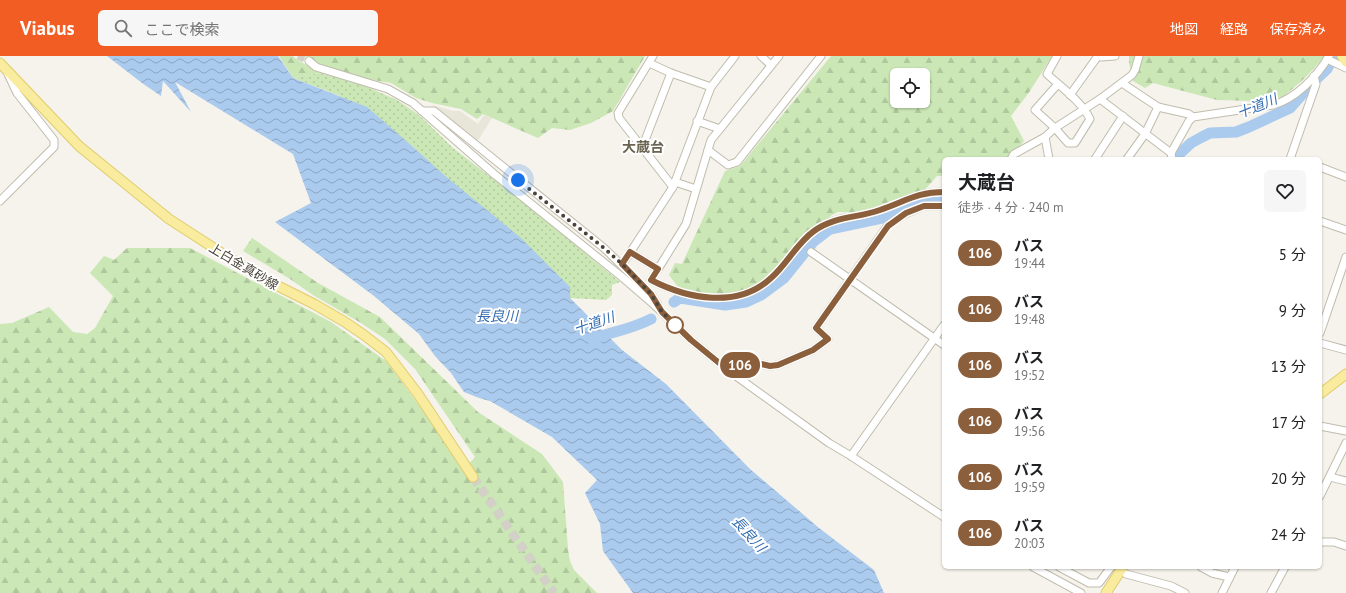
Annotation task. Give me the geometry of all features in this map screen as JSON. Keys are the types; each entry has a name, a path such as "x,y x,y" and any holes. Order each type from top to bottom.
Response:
{"main road":[{"path":"1342,56 1345,66"},
{"name":"上白金真砂線","path":"2,66 79,146 169,219 238,263 345,322 386,352 418,394 474,477"},
{"path":"1322,392 1346,374"},
{"path":"1106,593 1124,571"}],"street":[{"path":"654,56 618,113 618,118 674,184 696,189"},
{"path":"622,264 674,184 710,87 735,56"},
{"path":"761,56 771,65"},
{"path":"779,56 711,140 686,224 651,280 663,286 696,295 714,298 729,298 744,295 759,288 771,279 812,232 824,224 845,217 880,210 924,193 942,192"},
{"path":"708,150 728,165 737,162 821,56"},
{"path":"1057,56 1047,74 1058,84 1070,95 1085,109 1090,119 1075,142 1068,143 1055,128 1035,110 1058,84"},
{"path":"1070,95 1099,56 1116,56"},
{"path":"1012,157 1014,154 1045,137 1055,128 1122,83 1132,75 1139,56"},
{"path":"1100,98 1172,157 1189,121 1193,117 1273,105 1283,102 1315,78 1330,59 1345,66 1346,74"},
{"path":"309,61 316,68 388,89 413,103 494,174 616,272 662,312 691,340 729,371 788,415 829,443 942,516"},
{"path":"649,63 710,87"},
{"path":"0,201 54,147 54,140 17,93 2,66"},
{"path":"642,148 672,73"},
{"path":"1292,157 1316,84 1315,78"},
{"path":"1122,83 1158,108 1189,114 1193,117"},
{"path":"1128,157 1145,134 1158,108"},
{"path":"422,111 434,111 598,243 622,264 651,294 662,312"},
{"path":"1096,157 1122,116"},
{"path":"697,121 720,129"},
{"path":"1045,137 1050,157"},
{"path":"1322,168 1346,177"},
{"path":"729,371 748,361 770,366 778,365 813,350 828,339 816,328 892,221 906,213 924,206 942,206"},
{"path":"1322,222 1346,230"},
{"path":"630,252 658,269"},
{"path":"811,252 942,345"},
{"path":"1322,327 1346,257"},
{"path":"851,456 942,328"},
{"path":"1322,344 1346,350"},
{"path":"1322,426 1346,431"},
{"path":"1322,490 1326,479 1346,443"},
{"path":"1326,479 1346,481"},
{"path":"1322,542 1334,542 1346,546"},
{"path":"1037,569 1081,593"},
{"path":"1063,569 1089,583 1098,583 1109,569"},
{"path":"1205,569 1212,573 1229,577"},
{"path":"1222,593 1234,569"},
{"path":"1271,593 1284,569"},
{"path":"1124,571 1171,586 1186,593"}],"shaded area":[{"path":"432,105 453,111 460,111 478,124 484,115 492,118 477,142"}],"green space":[{"path":"279,56 293,56 320,73 293,78"},
{"path":"305,56 645,56 613,111 591,123 570,130 552,128 538,138 483,114 477,119 461,109 416,98 391,83 361,78 315,62"},
{"path":"831,56 1052,56 1030,91 1011,116 1024,141 1010,157 942,157 942,176 937,176 922,193 879,213 838,212 832,215 752,289 725,299 681,291 669,275 675,263 682,264 725,171 740,166"},
{"path":"1129,56 1325,56 1306,77 1283,97 1254,101 1217,100 1153,83 1145,88 1133,81"},
{"path":"320,73 365,86 397,100 419,115 453,148 536,212 620,282 612,285 612,295 606,300 570,298 412,146 338,95 293,78"},
{"path":"252,238 318,283 380,317 478,412 542,454 563,482 570,561 574,570 597,593 0,593 0,324 12,323 49,307 73,332 87,334 95,328 113,296 90,273 104,256 114,260 127,248 190,248 331,322 386,361 433,424 468,465 475,457 415,369 385,339 243,251"}],"water":[{"name":"長良川","path":"107,56 278,56 293,78 367,107 444,175 521,238 570,287 570,298 622,350 666,384 750,469 819,528 874,570 884,593 633,593 603,551 600,524 585,493 597,480 552,437 490,401 464,392 451,373 435,356 419,334 374,296 275,222 311,203 293,154 175,82 191,112 163,81 161,96"}],"waterway":[{"name":"十道川","path":"1176,157 1191,143 1210,133 1236,132 1290,108 1312,83 1327,69 1334,56"},
{"name":"十道川","path":"674,302 680,298 725,305 746,302 761,295 784,278 813,242 830,229 882,218 922,201 934,199 942,200"},
{"name":"十道川","path":"592,339 629,328 651,319"}],"tunnel":[{"path":"298,56 309,61"},
{"path":"473,477 554,593"}],"bus line":[{"name":"106","path":"942,192 924,193 880,210 845,217 824,224 812,232 771,279 759,288 744,295 729,298 714,298 696,295 663,286 651,280 658,269 630,252 622,264 651,294 662,312 691,340 729,371 748,361 770,366 778,365 813,350 828,339 816,328 892,221 906,213 924,206 942,206"}],"district":[{"name":"大蔵台","path":"643,147"}],"route":[{"path":"518,180 622,264 651,294 662,312 675,325"}]}
